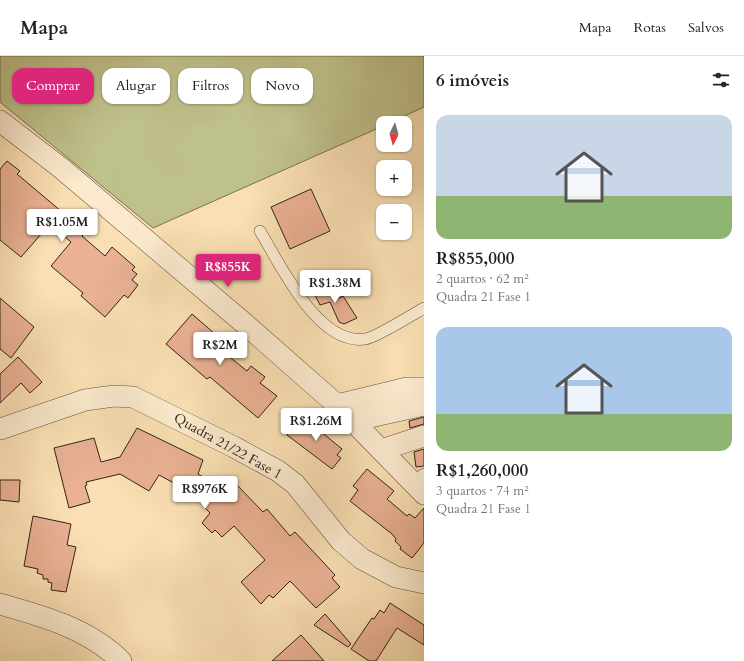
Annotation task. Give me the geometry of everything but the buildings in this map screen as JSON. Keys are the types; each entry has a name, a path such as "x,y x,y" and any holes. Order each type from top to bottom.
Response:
{"street":[{"path":"0,121 67,173 245,324 337,405 381,450 420,483"},
{"path":"337,405 407,388 424,388"},
{"name":"Quadra 21/22 Fase 1","path":"0,429 84,400 114,396 133,397 234,446 278,471 295,484 341,541 362,559 396,577 424,583"},
{"path":"352,421 424,405"},
{"path":"381,450 424,436"},
{"path":"0,604 36,614 73,629 95,640 121,661"}],"lane":[{"path":"260,231 308,308 323,323 342,336 352,340 366,339 424,308"}],"green space":[{"path":"0,56 424,56 424,107 404,116 376,116 376,129 153,228 0,102"}]}
